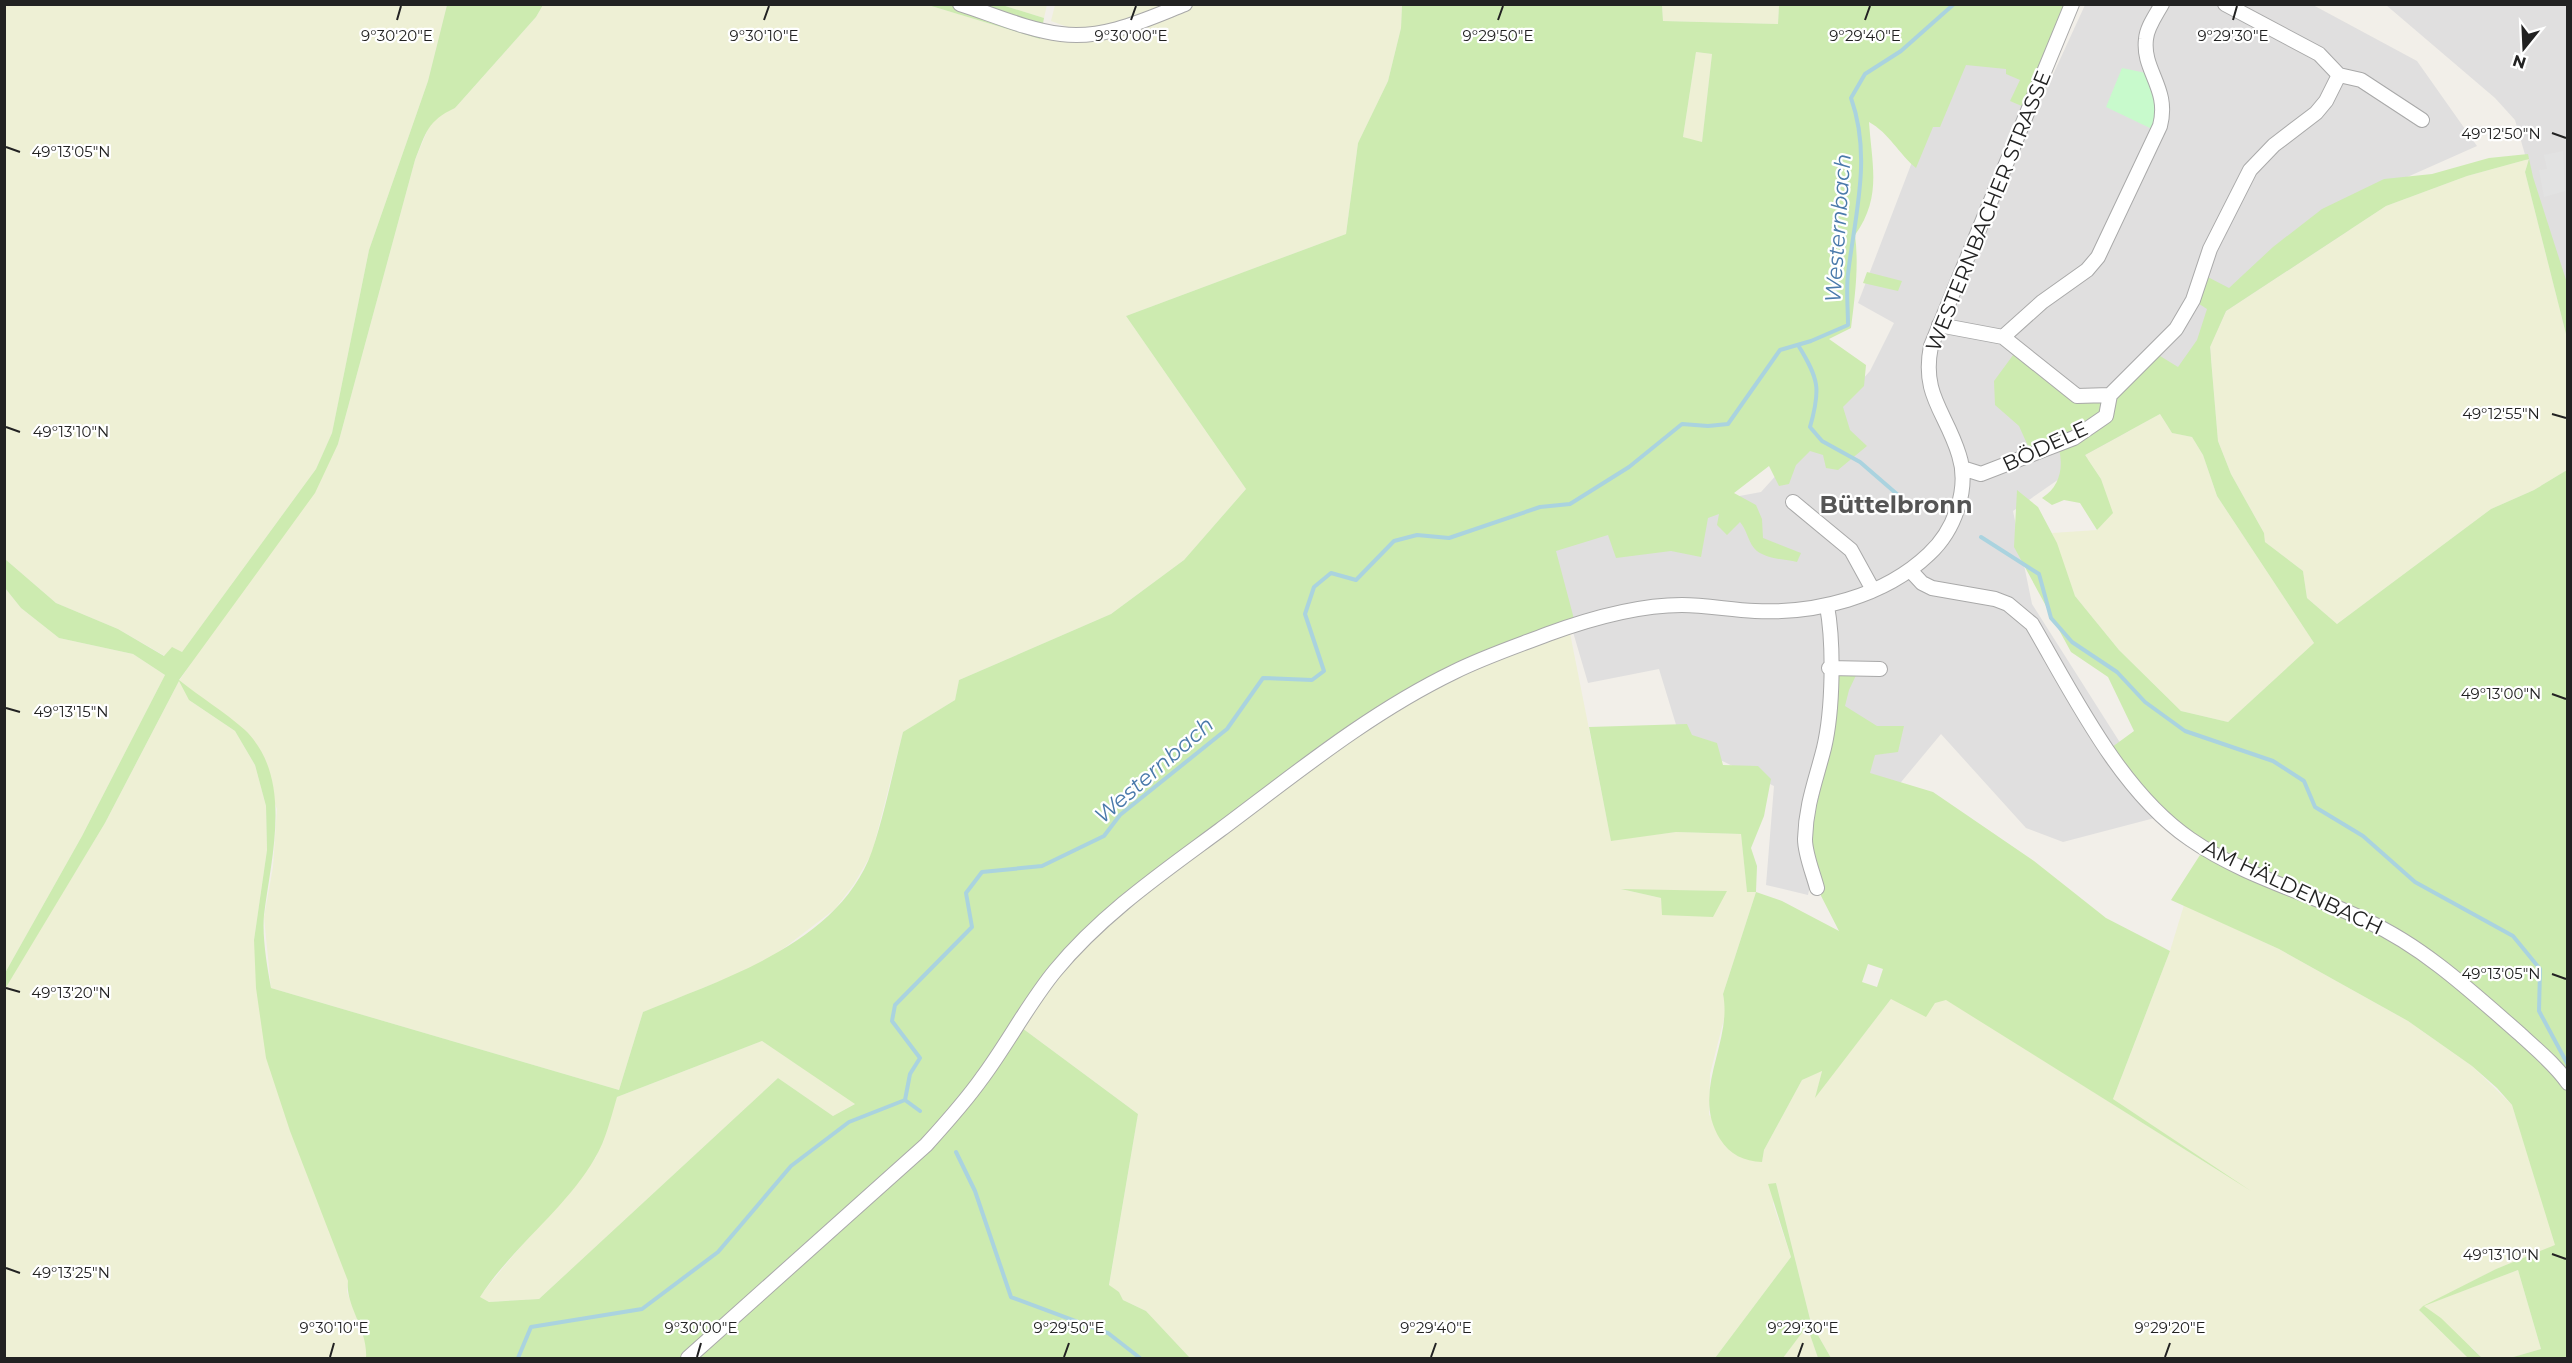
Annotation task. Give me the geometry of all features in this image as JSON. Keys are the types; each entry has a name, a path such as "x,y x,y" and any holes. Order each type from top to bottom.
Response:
{"street":[{"path":"960,4 1062,34 1095,34 1140,22 1185,4"},
{"name":"WESTERNBACHER STRASSE","path":"688,1359 926,1145 983,1078 1054,972 1120,905 1326,750 1454,672 1554,632 1658,607 1682,605 1783,611 1827,606 1873,590 1910,570 1930,553 1944,537 1959,503 1962,468 1959,453 1932,395 1928,377 1931,346 2072,4"},
{"path":"2003,336 2042,302 2087,270 2098,257 2160,126 2164,112 2163,99 2146,52 2146,40 2162,4"},
{"path":"2225,4 2319,54 2339,75 2361,80 2422,120"},
{"path":"1939,325 2003,336 2077,396 2110,395 2176,328 2193,300 2210,249 2250,170 2274,145 2316,113 2326,101 2339,75"},
{"name":"BÖDELE","path":"1962,468 1982,474 2074,438 2106,416 2110,395"},
{"path":"1793,502 1842,539 1853,552 1873,590"},
{"name":"AM HÄLDENBACH","path":"1910,570 1927,586 1995,598 2020,612 2032,624 2114,758 2138,790 2168,822 2190,839 2229,861 2391,933 2439,966 2488,1007 2545,1057 2568,1083"},
{"path":"1817,888 1805,841 1811,787 1824,748 1830,698 1830,623 1827,606"},
{"path":"1829,668 1880,669"}],"shaded area":[{"path":"2085,5 2313,5 2417,61 2477,146 2405,178 2153,414 2013,511 2032,604 2166,815 2063,842 2026,828 1941,734 1897,787 1831,789 1808,895 1766,885 1774,786 1681,741 1659,669 1588,683 1548,547 1691,505 1761,492 1870,371 1894,323 1858,303 1958,42 2051,79"},
{"path":"2386,5 2567,5 2567,300 2515,120 2495,98"},
{"path":"2563,151 2565,191 2544,197 2539,170 2547,169 2544,155"}],"green space":[{"path":"4,5 447,5 428,81 369,250 332,433 316,469 182,652 165,656 118,629 56,603 5,559"},
{"path":"447,5 543,5 536,17 455,108 438,118 425,135 415,160 338,444 315,493 179,680 245,730 260,749 270,771 276,819 264,924 265,952 271,988 619,1090 643,1012 708,986 776,954 806,934 834,911 856,883 872,851 903,732 955,700 959,680 1111,614 1184,560 1246,489 1126,316 1346,234 1358,143 1388,81 1401,28 1402,5 1662,5 1663,21 1778,24 1779,5 2066,5 2024,107 2010,101 2020,80 2006,74 2006,69 1966,65 1940,127 1933,127 1916,168 1882,132 1869,122 1873,167 1872,194 1869,208 1855,235 1857,270 1851,328 1829,339 1866,365 1864,386 1843,407 1850,430 1867,446 1838,470 1826,468 1823,455 1810,451 1796,465 1789,484 1779,486 1769,466 1734,493 1756,505 1762,519 1763,538 1801,553 1797,562 1758,552 1740,522 1727,535 1717,525 1719,514 1708,518 1701,557 1671,551 1616,558 1608,535 1556,551 1574,619 1399,703 1086,937 1018,1025 1138,1114 1109,1285 1119,1292 1123,1300 1146,1311 1190,1358 366,1358 364,1337 350,1300 348,1281 290,1131 266,1058 256,988 254,940 267,850 266,806 255,765 235,731 189,700 179,681 105,823 5,989 5,973 82,836 165,675 133,654 59,638 21,608 5,588 5,559 56,603 118,629 164,656 172,647 182,652 316,469 332,433 369,250 428,81","holes":["1696,52 1712,54 1702,142 1683,137","762,1041 855,1104 833,1116 778,1078 539,1299 489,1302 480,1297 507,1262 583,1177 602,1144 617,1097"]},
{"path":"543,5 928,5 1040,39 1042,29 1095,34 1185,5 1402,5 1401,28 1388,81 1358,143 1346,234 1126,316 1246,489 1184,560 1111,614 959,680 955,700 903,732 872,853 854,884 835,909 771,958 738,974 643,1012 619,1090 271,988 264,917 273,867 277,809 246,731 189,700 235,731 255,765 266,806 267,850 254,940 348,1281 347,1292 367,1345 366,1358 5,1358 4,989 105,823 179,681 338,444 415,160 428,129 437,116 455,108 536,17"},
{"path":"928,5 1002,5 1044,18 1040,39"},
{"path":"1002,5 1047,5 1044,18"},
{"path":"1055,5 1170,5 1125,21 1076,30 1051,21"},
{"path":"1662,5 1779,5 1778,24 1663,21"},
{"path":"1696,52 1712,54 1702,143 1683,137"},
{"path":"2122,68 2146,73 2155,100 2152,129 2106,107"},
{"path":"2528,154 2533,177 2567,283 2567,338 2525,172 2529,159 2467,176 2386,206 2226,311 2210,347 2218,441 2231,474 2264,533 2265,542 2303,571 2307,598 2337,624 2491,509 2534,490 2567,470 2567,1358 2510,1358 2541,1349 2518,1270 2424,1306 2441,1318 2482,1358 2468,1358 2419,1310 2423,1306 2496,1269 2555,1245 2512,1105 2472,1066 2408,1021 2279,949 2171,900 2200,855 2226,860 2190,839 2108,750 2134,731 2108,677 2071,652 2014,547 2017,490 2038,507 2057,543 2075,596 2119,650 2181,711 2228,722 2314,643 2217,496 2203,455 2192,437 2172,433 2160,414 2085,455 2101,479 2113,513 2097,530 2080,503 2064,500 2052,505 2042,498 2053,488 2059,475 2061,460 2058,445 2032,455 2019,426 1995,405 1994,381 2019,347 2063,387 2110,395 2152,351 2178,367 2197,340 2207,309 2193,300 2202,274 2229,288 2273,247 2322,209 2384,179 2432,174 2489,158"},
{"path":"2529,159 2525,172 2567,338 2567,470 2534,490 2491,509 2337,624 2307,598 2303,571 2265,542 2264,533 2231,474 2218,441 2210,346 2226,311 2386,206 2467,176"},
{"path":"1867,272 1902,281 1898,291 1863,283"},
{"path":"2160,414 2172,433 2192,437 2203,455 2217,496 2314,643 2228,722 2181,711 2119,650 2075,596 2052,533 2097,530 2112,513 2101,479 2085,455"},
{"path":"5,588 21,608 59,638 133,654 165,675 82,836 5,973"},
{"path":"1569,628 1611,840 1676,832 1741,834 1747,891 1756,892 1723,994 1726,1011 1710,1074 1709,1115 1762,1161 1764,1150 1802,1080 1822,1070 1816,1096 1891,999 1935,1002 1946,999 2230,1178 2113,1099 2170,951 2184,905 2279,949 2408,1021 2472,1066 2512,1105 2556,1245 2496,1269 2431,1303 2518,1270 2541,1349 2510,1358 2482,1358 2474,1349 2419,1310 2468,1358 1831,1358 1811,1323 1776,1183 1773,1204 1791,1257 1715,1358 1190,1358 1146,1311 1123,1300 1119,1292 1109,1286 1138,1114 1018,1025 1086,937 1398,703","holes":["1625,890 1727,891 1663,915 1661,898"]},
{"path":"1829,668 1859,669 1849,690 1845,706 1877,726 1904,726 1898,752 1875,755 1870,773 1933,792 2034,861 2106,918 2170,951 2113,1099 2251,1191 1946,1000 1935,1003 1926,1017 1891,999 1815,1098 1822,1071 1802,1080 1764,1150 1762,1162 1743,1159 1728,1149 1720,1139 1712,1121 1709,1103 1710,1085 1723,1031 1725,1012 1723,994 1756,892 1782,901 1839,931 1817,888 1805,841 1824,748","holes":["1868,964 1883,969 1877,987 1862,982"]},
{"path":"1687,724 1692,735 1717,743 1723,765 1758,766 1771,779 1764,816 1751,848 1757,866 1756,892 1747,892 1741,834 1676,832 1611,841 1589,727"},
{"path":"1621,889 1727,891 1713,917 1662,915 1661,898"},
{"path":"762,1041 856,1103 833,1116 778,1078 539,1299 489,1302 479,1297 574,1187 596,1157 617,1097"},
{"path":"1776,1183 1811,1323 1831,1358 1818,1358 1807,1326 1783,1358 1715,1358 1791,1257 1768,1184"},
{"path":"1807,1325 1818,1358 1783,1358"}],"waterway":[{"name":"Westernbach","path":"518,1358 531,1327 642,1309 718,1252 791,1166 849,1122 905,1100 910,1074 920,1058 892,1021 895,1005 972,927 966,893 982,872 1042,866 1104,836 1120,815 1227,729 1263,678 1312,680 1324,671 1305,614 1314,587 1331,573 1356,580 1394,541 1417,535 1449,538 1540,507 1570,504 1629,467 1682,424 1708,426 1728,424 1780,350 1811,341 1848,325 1847,280 1858,208 1861,164 1857,120 1851,98 1865,74 1901,51 1954,4"},
{"path":"1798,345 1816,384 1816,403 1810,427 1822,441 1860,462 1913,508"},
{"path":"1981,537 2039,574 2051,618 2072,642 2117,672 2145,702 2185,731 2273,761 2304,781 2315,807 2363,836 2415,882 2513,936 2540,969 2539,1011 2568,1065"},
{"path":"905,1100 920,1111"},
{"path":"956,1152 975,1191 1011,1297 1108,1333 1140,1358"}],"district":[{"name":"Büttelbronn","path":"1896,504"}]}
